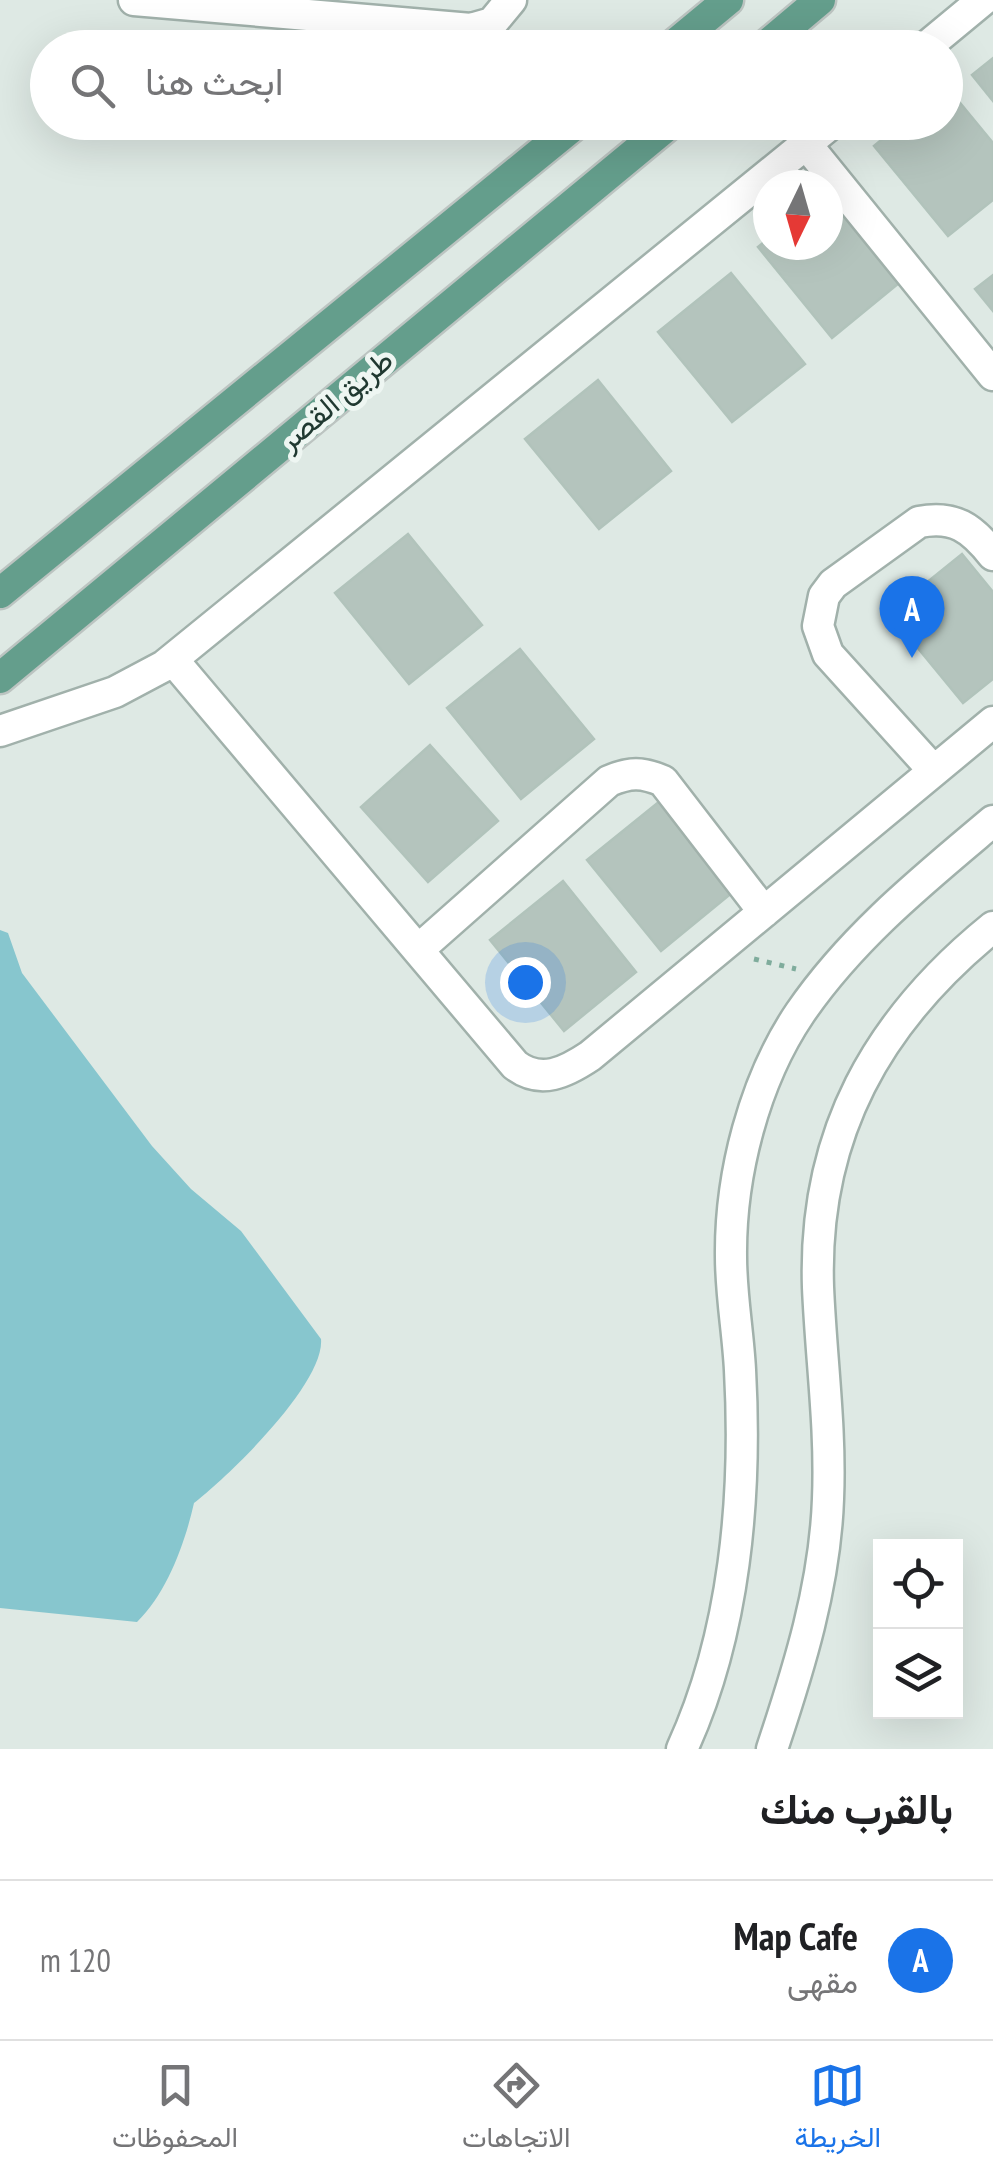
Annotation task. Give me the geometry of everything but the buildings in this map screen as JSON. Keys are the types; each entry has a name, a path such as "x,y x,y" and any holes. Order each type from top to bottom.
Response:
{"main road":[{"path":"692,30 728,0"},
{"path":"784,30 820,0"},
{"name":"طريق القصر","path":"0,594 556,140"},
{"name":"طريق القصر","path":"0,678 650,140"}],"street":[{"path":"134,0 471,29 492,23 511,0"},
{"path":"947,30 984,0"},
{"path":"0,731 116,692 173,660 811,140"},
{"path":"806,144 993,375"},
{"path":"934,771 828,654 818,626 819,611 833,584 919,522 949,520 963,525 993,554"},
{"path":"173,660 516,1065 530,1075 546,1076 569,1070 590,1056 993,722"},
{"path":"418,950 609,781 626,773 645,773 663,781 764,912"},
{"path":"682,1749 727,1606 736,1532 740,1369 730,1252 748,1125 798,1016 822,984 898,901 993,821"},
{"path":"772,1749 811,1626 826,1519 830,1447 818,1284 826,1179 837,1134 860,1078 916,1000 993,928"}],"path":[{"path":"740,959 784,964 822,984"}],"water":[{"path":"0,930 8,933 22,973 152,1146 191,1189 241,1231 321,1339 318,1358 292,1403 251,1451 194,1503 173,1567 157,1597 137,1622 0,1608"}],"place":[{"name":"Map Cafe","path":"912,658"}]}
